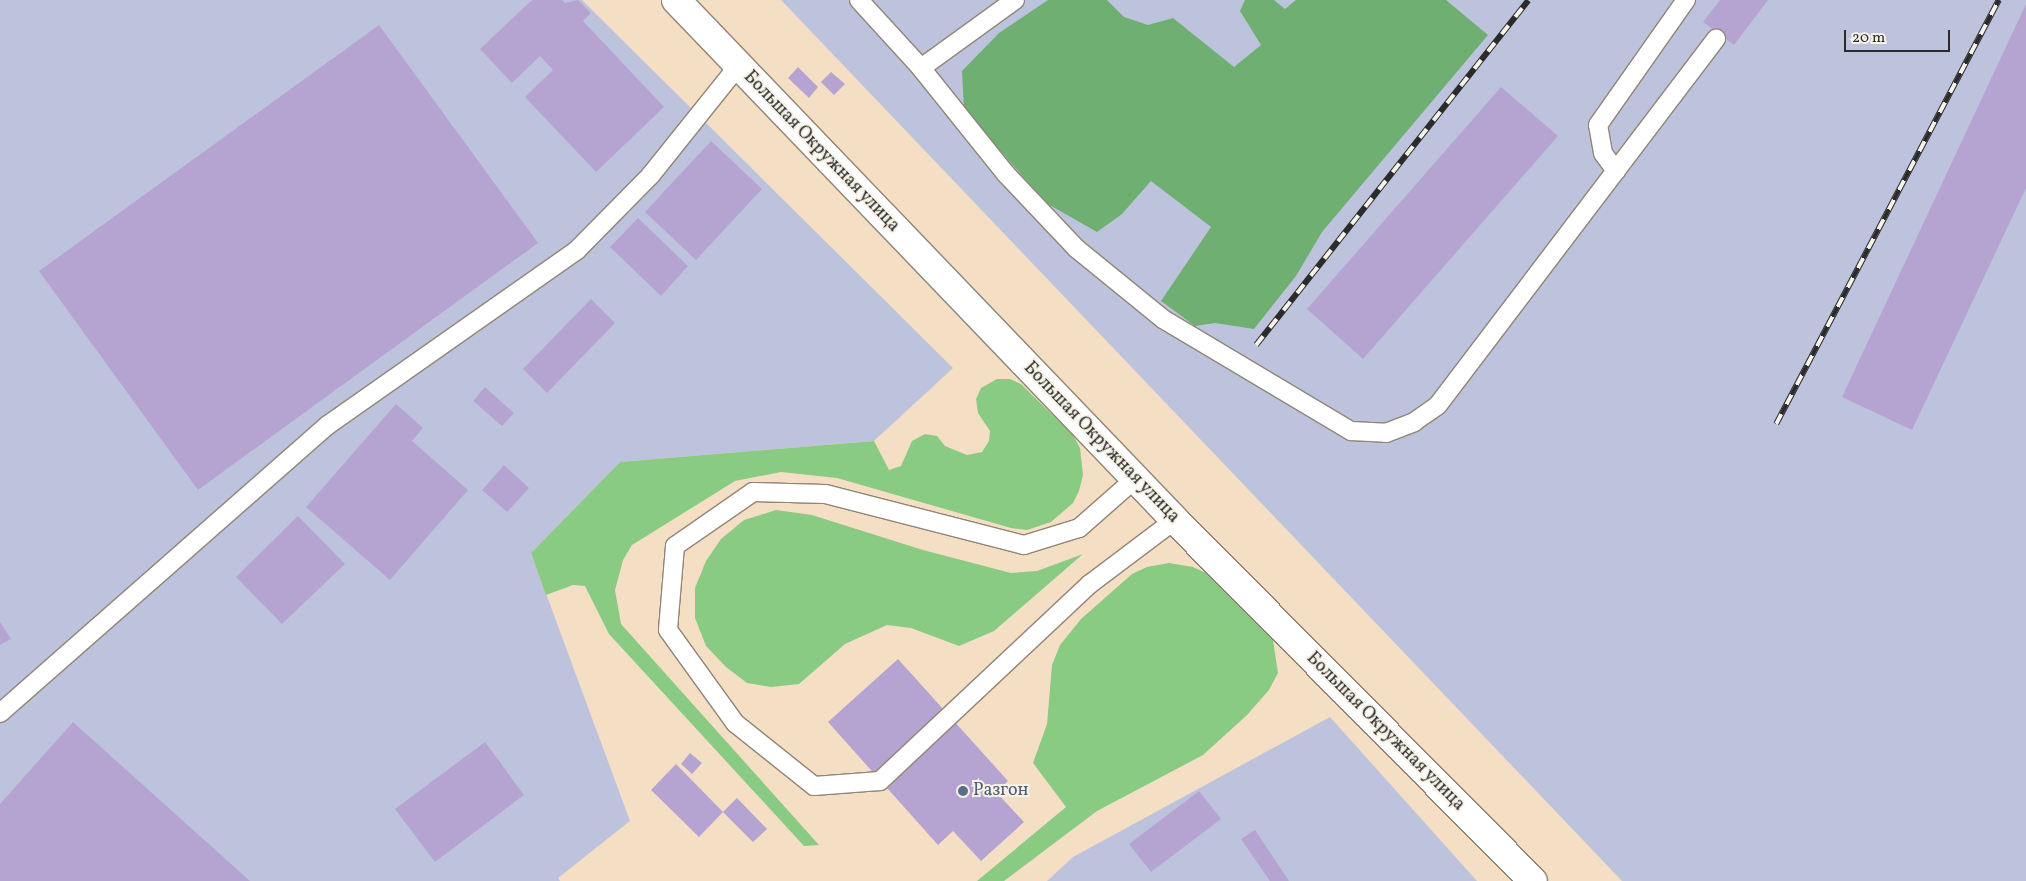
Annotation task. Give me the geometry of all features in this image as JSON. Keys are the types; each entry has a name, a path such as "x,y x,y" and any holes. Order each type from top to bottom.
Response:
{"street":[{"name":"Большая Окружная улица","path":"676,0 1175,520 1533,881"}],"lane":[{"path":"859,0 921,68 1006,174 1078,249 1163,319 1351,431 1386,433 1414,422 1438,405 1716,39"},
{"path":"921,68 1015,0"},
{"path":"1616,172 1603,153 1598,125 1686,0"},
{"path":"0,713 328,425 577,250 650,176 738,66"},
{"path":"1136,478 1079,528 1024,546 825,494 753,492 675,546 668,630 735,723 814,786 880,781 1090,584 1175,520"}],"shaded area":[{"path":"0,0 582,0 953,368 874,441 620,462 531,553 630,821 558,878 560,881 0,881"},
{"path":"781,0 2026,0 2026,881 1622,881"},
{"path":"1330,717 1477,881 1047,881 1073,857"}],"green space":[{"path":"1048,0 1107,0 1124,17 1148,25 1173,18 1234,67 1261,45 1240,11 1245,0 1274,0 1285,9 1296,0 1446,0 1488,35 1322,232 1296,276 1254,329 1215,323 1195,326 1161,301 1211,227 1151,181 1122,214 1097,232 1046,203 964,109 962,71 999,33"},
{"path":"997,379 1010,379 1021,384 1073,435 1080,448 1083,475 1079,491 1073,503 1051,522 1027,530 1011,528 837,478 781,472 735,481 632,545 623,560 615,590 621,624 819,845 804,846 609,634 585,586 573,585 546,595 531,553 620,462 874,441 889,470 901,466 912,441 925,434 937,436 945,446 967,455 982,452 989,441 990,431 978,413 976,399 981,388"},
{"path":"776,510 812,515 923,550 1011,573 1037,571 1083,554 994,631 959,646 911,628 887,625 845,644 799,684 771,687 747,683 726,667 706,646 695,618 695,588 706,561 721,539 744,520"},
{"path":"1169,563 1193,567 1206,573 1273,640 1278,673 1269,690 1247,715 1203,755 1097,811 1004,881 977,881 1066,807 1033,763 1047,724 1052,665 1060,645 1081,619 1132,574 1147,567"}],"building":[{"path":"532,0 562,0 565,3 578,0 591,13 583,21 664,107 596,172 525,97 553,70 540,56 512,83 480,49"},
{"path":"1720,0 1768,0 1734,45 1703,22"},
{"path":"2026,4 2026,188 1912,430 1842,397"},
{"path":"379,25 538,243 198,490 39,271"},
{"path":"798,67 818,87 809,98 788,78"},
{"path":"831,72 845,84 834,95 821,82"},
{"path":"1501,87 1558,136 1363,359 1307,309"},
{"path":"711,141 762,189 696,260 645,212"},
{"path":"638,218 688,266 661,296 610,247"},
{"path":"591,299 615,323 547,393 523,369"},
{"path":"485,387 514,413 502,426 473,401"},
{"path":"396,404 423,428 412,441 468,490 390,580 306,507"},
{"path":"504,465 529,488 507,512 482,490"},
{"path":"298,516 345,564 282,624 236,577"},
{"path":"0,622 11,639 0,645"},
{"path":"898,659 1008,781 996,792 1024,822 981,861 953,831 938,845 828,722"},
{"path":"73,722 250,881 0,881 0,804"},
{"path":"485,742 524,795 435,862 395,809"},
{"path":"690,753 702,763 692,774 681,764"},
{"path":"676,764 723,812 699,837 651,790"},
{"path":"1199,791 1221,819 1151,872 1129,844"},
{"path":"737,798 767,829 753,842 723,812"},
{"path":"1255,830 1289,881 1270,881 1241,839"}],"railway":[{"path":"1256,345 1528,0"},
{"path":"1776,424 1999,0"}],"place":[{"name":"Разгон","path":"963,791"}]}
